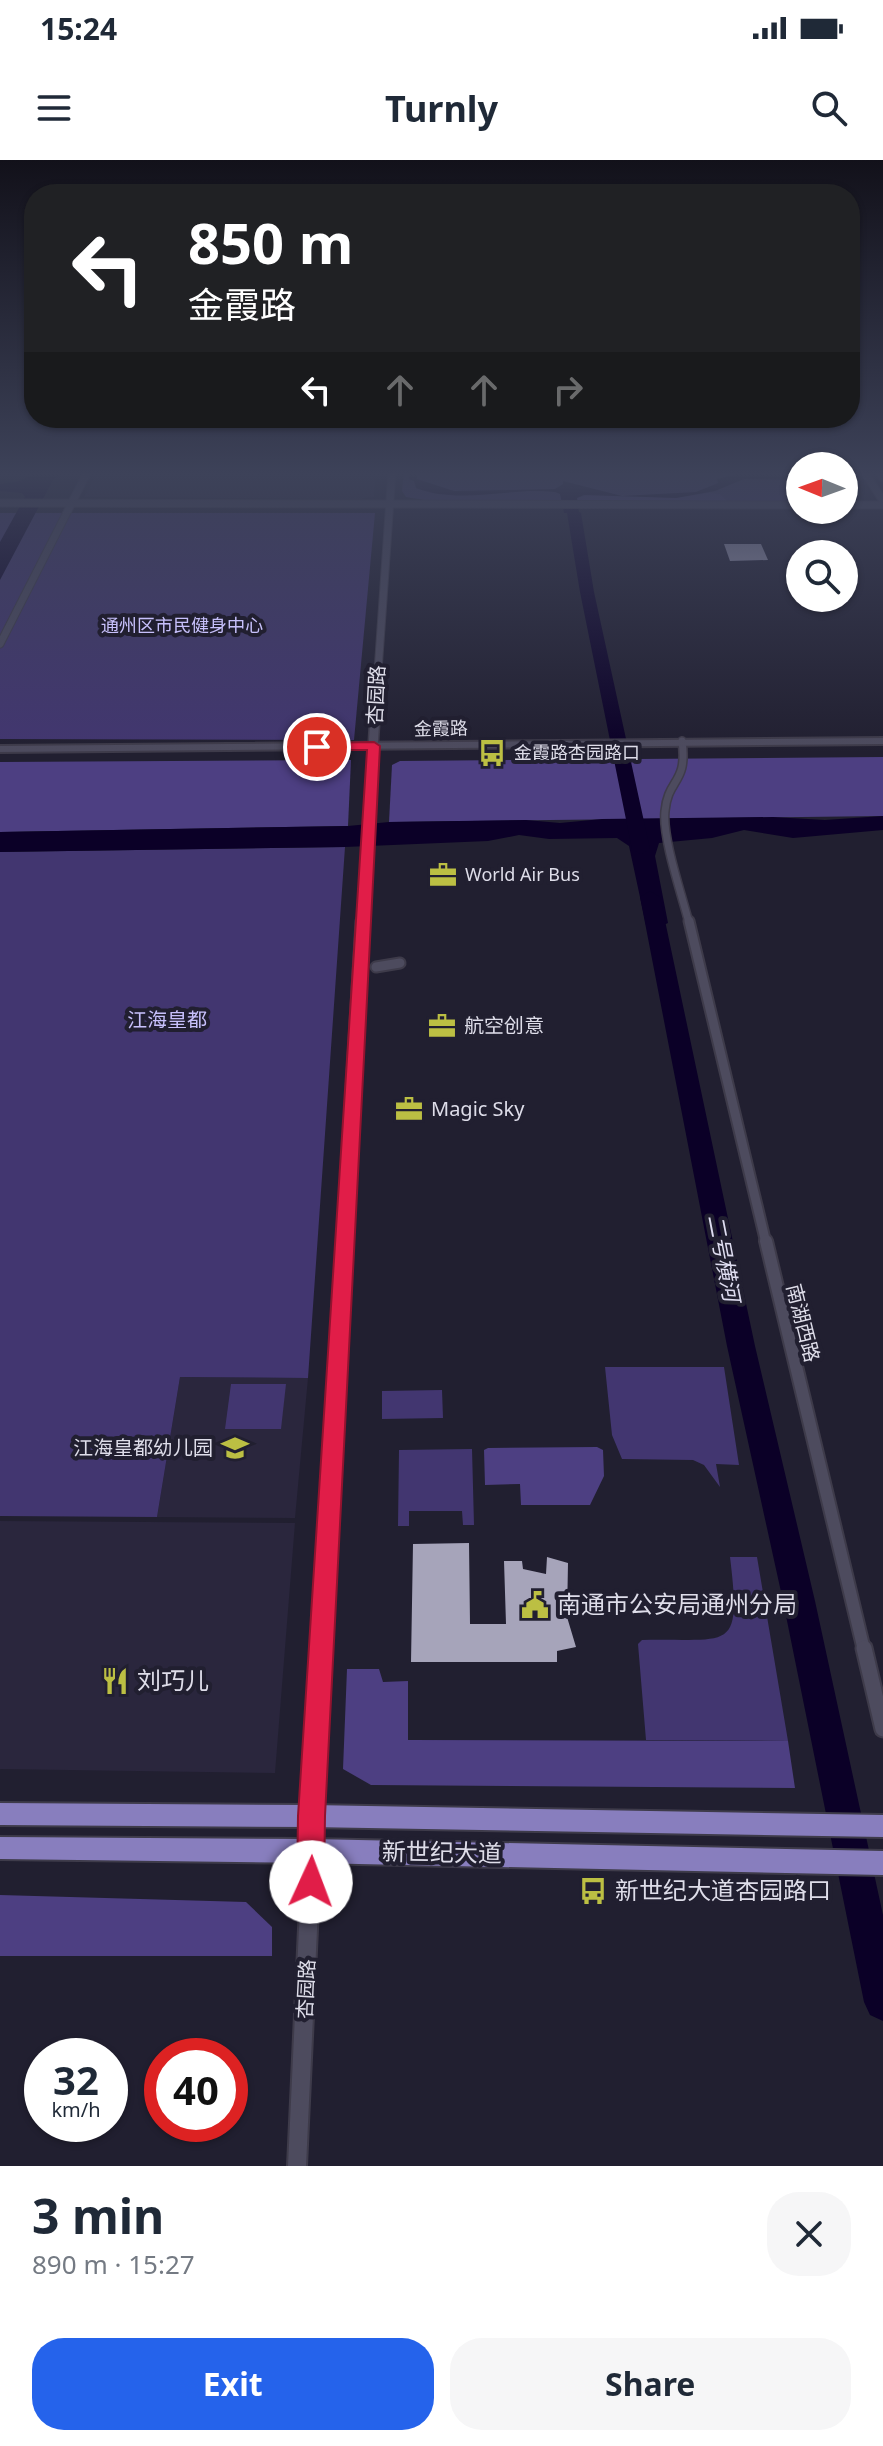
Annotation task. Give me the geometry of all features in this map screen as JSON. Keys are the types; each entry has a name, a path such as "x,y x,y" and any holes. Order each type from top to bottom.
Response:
{"main road":[{"name":"金霞路","path":"0,752 883,741"},
{"name":"金霞路","path":"682,745 883,748"},
{"name":"新世纪大道","path":"0,1814 883,1826"},
{"name":"新世纪大道","path":"0,1848 883,1863"}],"street":[{"path":"0,644 41,565"},
{"name":"杏园路","path":"297,2166 311,1816 366,846 386,565"},
{"name":"南湖西路","path":"682,745 685,762 680,779 667,794 664,816 688,927 883,1729"},
{"path":"376,967 400,963"}],"shaded area":[{"path":"0,565 8,565 0,580"},
{"path":"883,757 883,816 389,822 392,765 400,761"},
{"path":"351,760 348,826 0,832 0,762"},
{"path":"883,816 883,830 793,838 744,830 712,838 659,843 655,856 668,923 657,928 646,925 629,846 617,838 549,839 519,835 488,841 345,847 0,852 0,832 348,826 389,822 526,820 560,823 602,819 773,817 825,820"},
{"name":"江海皇都幼儿园","path":"180,1377 308,1378 295,1518 157,1517"},
{"path":"597,1447 603,1450 604,1476 590,1505 521,1505 520,1484 485,1485 484,1450 488,1448"},
{"path":"0,1521 295,1523 275,1773 0,1769"},
{"path":"347,1669 379,1669 383,1682 408,1681 408,1740 788,1741 795,1788 371,1785 343,1769"},
{"path":"0,1895 246,1902 272,1927 272,1956 0,1956"}],"green space":[{"name":"通州区市民健身中心","path":"0,565 370,565 354,740 0,739"},
{"name":"江海皇都","path":"345,847 308,1378 180,1377 157,1517 0,1516 0,852"},
{"path":"605,1367 724,1367 739,1465 716,1464 720,1487 704,1465 693,1460 622,1459 612,1435"},
{"path":"231,1384 286,1384 281,1429 225,1429"},
{"path":"442,1390 443,1418 382,1419 382,1391"},
{"path":"472,1449 474,1525 463,1525 462,1511 409,1511 409,1526 398,1526 399,1450"},
{"path":"730,1557 757,1557 788,1741 646,1740 638,1644 642,1640 712,1639 724,1634 731,1626 734,1611"}],"building":[{"name":"南通市公安局通州分局","path":"469,1543 470,1624 506,1624 504,1561 522,1561 523,1569 546,1574 547,1557 568,1563 567,1617 576,1647 557,1651 557,1662 411,1662 413,1544"}],"waterway":[{"name":"二号横河","path":"582,565 641,849"},
{"name":"二号横河","path":"650,897 741,1346 799,1601 883,2002"}],"place":[{"name":"金霞路杏园路口","path":"492,753"},
{"name":"World Air Bus","path":"443,875"},
{"name":"航空创意","path":"442,1026"},
{"name":"Magic Sky","path":"409,1109"},
{"name":"江海皇都幼儿园","path":"235,1448"},
{"name":"南通市公安局通州分局","path":"535,1605"},
{"name":"刘巧儿","path":"115,1681"},
{"name":"新世纪大道杏园路口","path":"593,1891"}],"route":[{"path":"311,1882 311,1816 374,746 317,747"}]}
